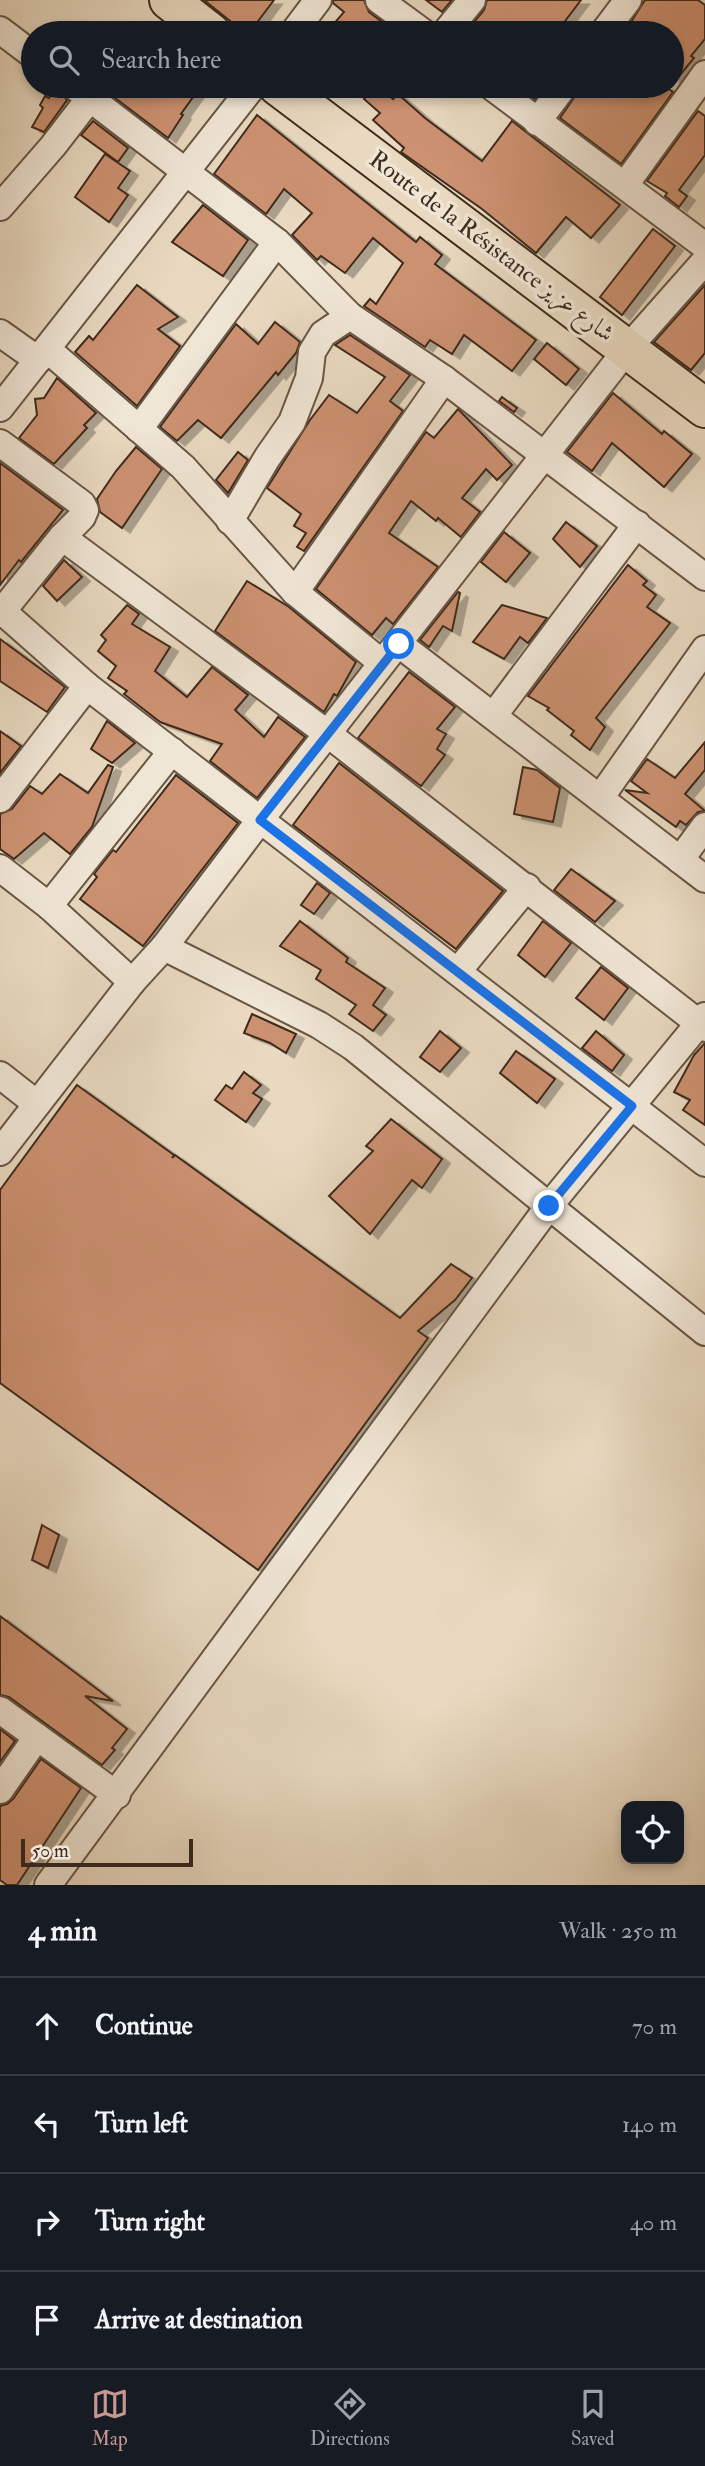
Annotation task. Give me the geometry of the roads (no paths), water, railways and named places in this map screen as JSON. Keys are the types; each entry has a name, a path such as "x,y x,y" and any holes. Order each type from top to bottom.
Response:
{"main road":[{"path":"169,0 196,21"},
{"name":"Route de la Résistance شارع عزيز","path":"294,98 705,408"}],"street":[{"path":"302,21 318,0"},
{"path":"379,0 408,21"},
{"path":"455,21 472,0"},
{"path":"612,21 628,0"},
{"path":"0,30 21,46"},
{"path":"625,185 705,74"},
{"path":"0,207 53,146 79,98"},
{"path":"90,98 277,242 351,316 444,379 705,578"},
{"path":"0,408 244,98"},
{"path":"0,1152 132,982 164,947 628,348 703,263 625,185 506,98"},
{"path":"537,122 555,98"},
{"path":"139,429 277,242"},
{"path":"230,521 292,422 309,378 312,352 323,334 351,316"},
{"path":"0,333 42,354 139,429 183,467 295,592 390,654 494,715 705,879"},
{"path":"295,592 444,379"},
{"path":"0,443 82,503 85,510 82,517 62,537 1,612 87,686 705,1163"},
{"path":"494,715 637,524"},
{"path":"48,1885 549,1206 703,1022 328,734 62,537"},
{"path":"600,797 705,649"},
{"path":"0,799 87,686"},
{"path":"49,905 172,751"},
{"path":"680,859 705,826"},
{"path":"0,868 49,905 132,982"},
{"path":"458,971 527,887"},
{"path":"164,947 319,1025 353,1047 705,1332"},
{"path":"0,1075 37,1104"},
{"path":"0,1710 117,1795"},
{"path":"0,1790 37,1737"}]}
